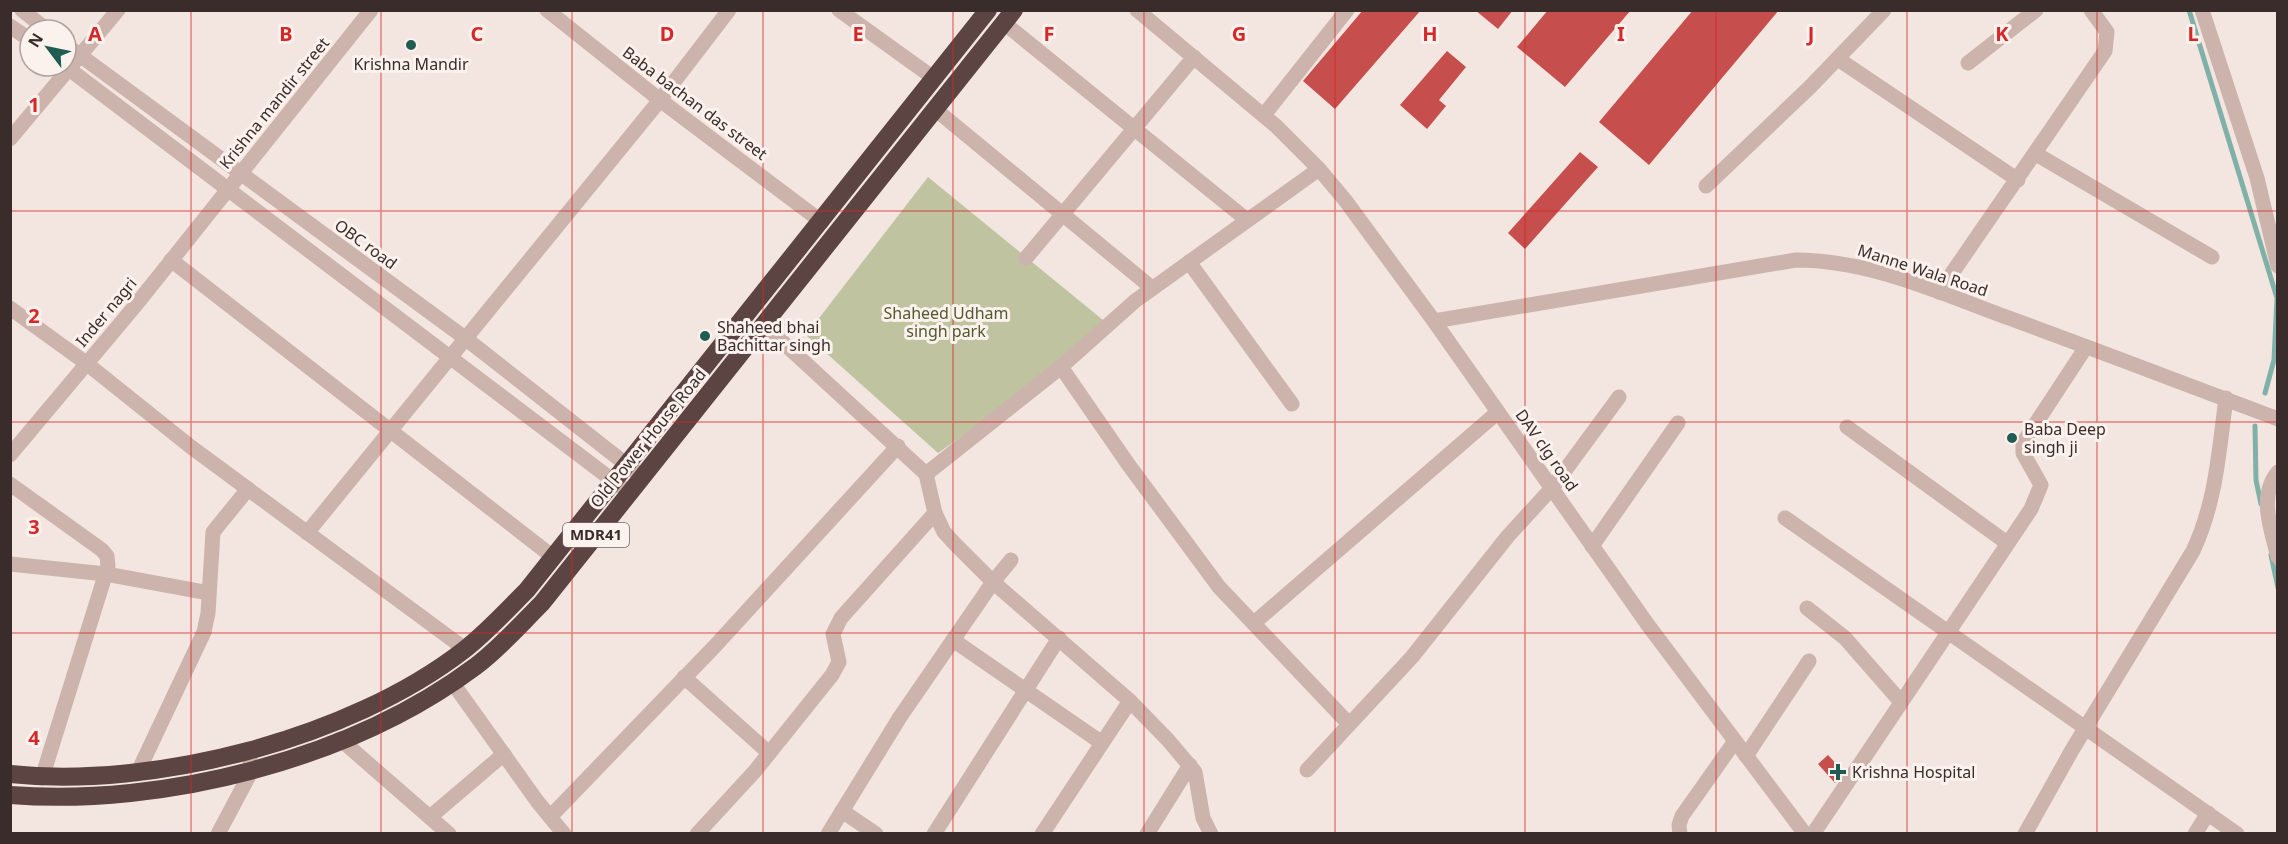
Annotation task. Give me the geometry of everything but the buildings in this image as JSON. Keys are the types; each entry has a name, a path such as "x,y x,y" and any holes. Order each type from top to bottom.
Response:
{"highway":[{"name":"Old Power House Road","path":"10,795 57,799 117,796 216,779 252,770 340,740 404,711 477,665 542,603 628,492 634,471 822,222 988,10"},
{"name":"Old Power House Road","path":"10,774 42,778 137,774 248,750 319,726 386,698 433,672 465,649 527,590 613,480 634,471 764,325 1009,16"}],"street":[{"path":"80,55 118,10"},
{"name":"Krishna mandir street","path":"227,189 371,10"},
{"name":"Baba bachan das street","path":"547,10 660,100 822,222"},
{"path":"307,533 660,100 729,10"},
{"path":"839,10 934,79"},
{"name":"DAV clg road","path":"1137,10 1246,99 1319,169 1434,321 1592,546 1805,834"},
{"path":"1264,115 1347,10"},
{"path":"1706,186 1838,59 1884,10"},
{"path":"1968,63 2036,10"},
{"path":"1939,292 2105,51 2107,32 2091,10"},
{"path":"2202,10 2258,178 2277,266"},
{"path":"1009,16 1134,128 1247,220"},
{"name":"OBC road","path":"80,55 465,339 634,471"},
{"path":"1026,258 1194,57"},
{"path":"1838,59 2018,180"},
{"path":"78,75 628,492"},
{"path":"10,139 58,78"},
{"path":"935,109 1152,288"},
{"path":"2036,154 2212,257"},
{"path":"926,474 1061,367 1112,319 1319,169"},
{"name":"Inder nagri","path":"10,455 227,189"},
{"path":"171,260 553,557"},
{"name":"Manne Wala Road","path":"1434,321 1796,260 1828,260 1857,265 1939,292 2277,419"},
{"path":"1189,262 1292,404"},
{"path":"10,308 86,363 248,489 465,649"},
{"path":"764,325 926,474 935,513 944,532 993,582 1130,701 1190,765 1197,779 1203,818 1211,834"},
{"path":"1813,834 2031,509 2040,490 2038,476 2023,453 2023,443 2086,346"},
{"path":"1061,367 1128,464 1219,587 1349,724"},
{"path":"1307,770 1412,657 1508,536 1552,488 1619,397"},
{"path":"2025,834 2193,551 2206,523 2232,401"},
{"path":"1254,623 1498,412"},
{"path":"1592,546 1678,423"},
{"path":"1847,427 2007,543"},
{"path":"550,817 684,677 898,446"},
{"path":"2277,472 2270,483 2267,501 2277,557"},
{"path":"10,484 102,550 107,556 106,574 42,778"},
{"path":"137,774 204,632 213,532 248,489"},
{"path":"697,834 769,753 838,668 839,656 833,634 841,618 935,513"},
{"path":"1785,518 1946,633 2087,727 2237,834"},
{"path":"828,834 900,717 993,582 1011,560"},
{"path":"10,564 106,574 209,593"},
{"path":"1808,608 1845,638 1900,702"},
{"path":"934,834 1059,638"},
{"path":"953,640 1102,743"},
{"path":"1746,756 1809,661"},
{"path":"684,677 769,753"},
{"path":"452,682 564,834"},
{"path":"1042,834 1130,701"},
{"path":"340,740 448,834"},
{"path":"1680,834 1679,825 1683,816 1735,741"},
{"path":"218,834 252,770 248,750"},
{"path":"429,817 504,754"},
{"path":"1148,834 1190,765"},
{"path":"842,811 876,834"},
{"path":"2194,834 2208,813"}],"green space":[{"name":"Shaheed Udham singh park","path":"928,177 1114,329 938,453 806,335"}],"waterway":[{"path":"2189,10 2277,298 2274,360 2265,393"},
{"path":"2255,426 2256,480 2261,504"},
{"path":"2271,555 2278,588"}],"place":[{"name":"Krishna Mandir","path":"411,45"},
{"name":"Shaheed bhai Bachittar singh","path":"705,336"},
{"name":"Baba Deep singh ji","path":"2012,438"},
{"name":"Krishna Hospital","path":"1838,772"}]}
